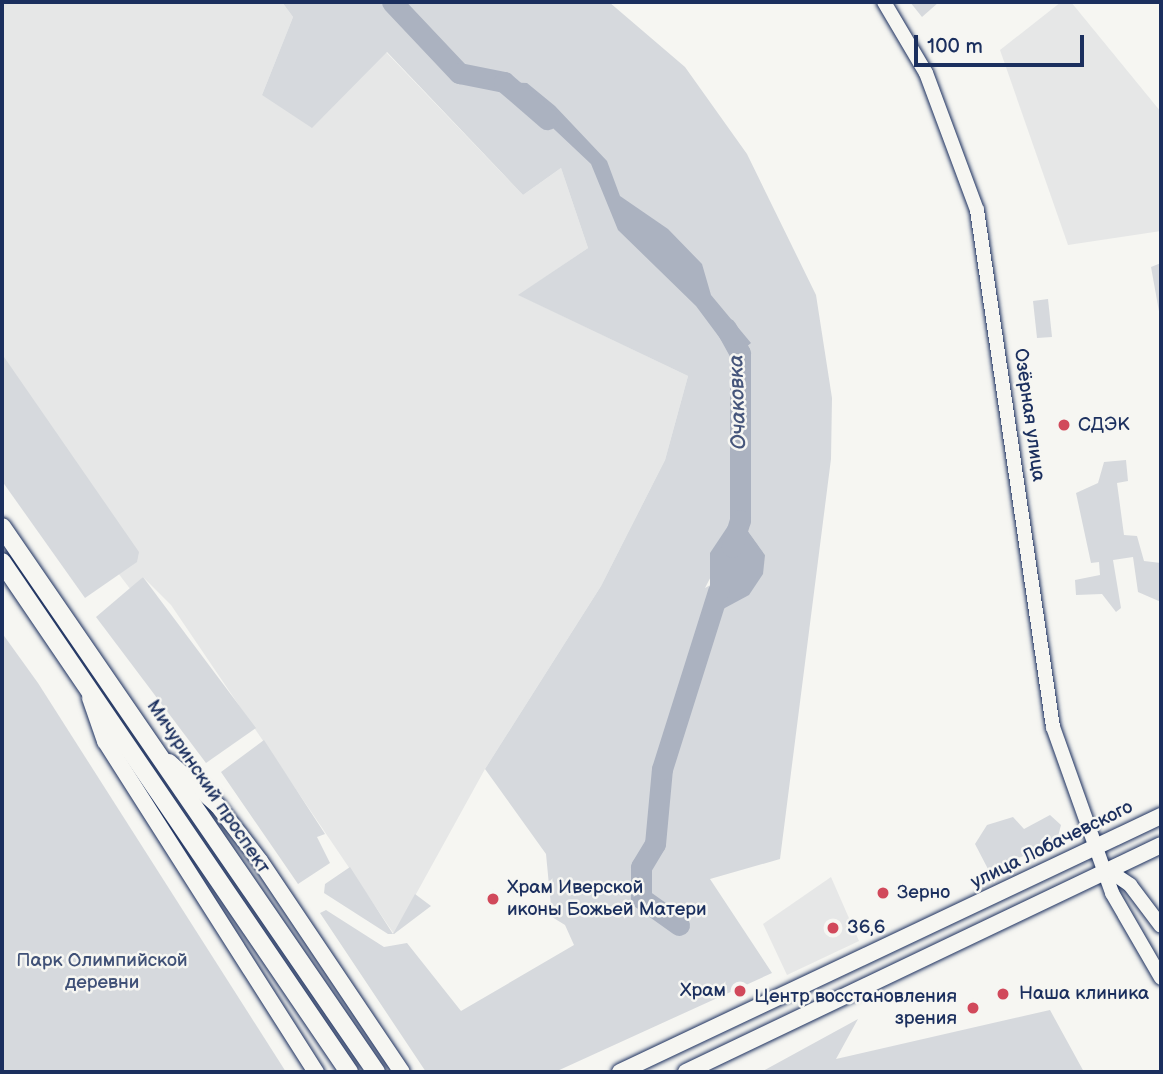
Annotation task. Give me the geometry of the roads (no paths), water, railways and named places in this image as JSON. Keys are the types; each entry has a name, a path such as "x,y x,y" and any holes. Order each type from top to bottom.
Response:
{"main road":[{"name":"Мичуринский проспект","path":"2,527 376,1072"},
{"path":"2,562 349,1072"},
{"path":"85,684 105,741 316,1072"},
{"path":"162,757 218,806 402,1072"},
{"name":"улица Лобачевского","path":"620,1072 1161,816"},
{"path":"686,1072 1161,845"},
{"path":"387,1050 389,1072"}],"street":[{"name":"Озёрная улица","path":"884,2 926,73 977,210 1047,703 1108,870 1112,893 1161,978"},
{"path":"1108,870 1130,885 1161,926"}],"waterway":[{"name":"Очаковка","path":"392,2 459,73 504,82 547,119"},
{"name":"Очаковка","path":"726,328 740,353 740,520 732,547"},
{"name":"Очаковка","path":"679,925 641,898 641,867 655,844 662,769 718,591"}],"place":[{"name":"СДЭК","path":"1064,425"},
{"name":"Зерно","path":"883,893"},
{"name":"Храм Иверской иконы Божьей Матери","path":"493,899"},
{"name":"36,6","path":"833,928"},
{"name":"Храм","path":"740,991"},
{"name":"Наша клиника","path":"1003,994"},
{"name":"Центр восстановления зрения","path":"973,1008"}],"park label":[{"name":"Парк Олимпийской деревни","path":"102,972"}]}
